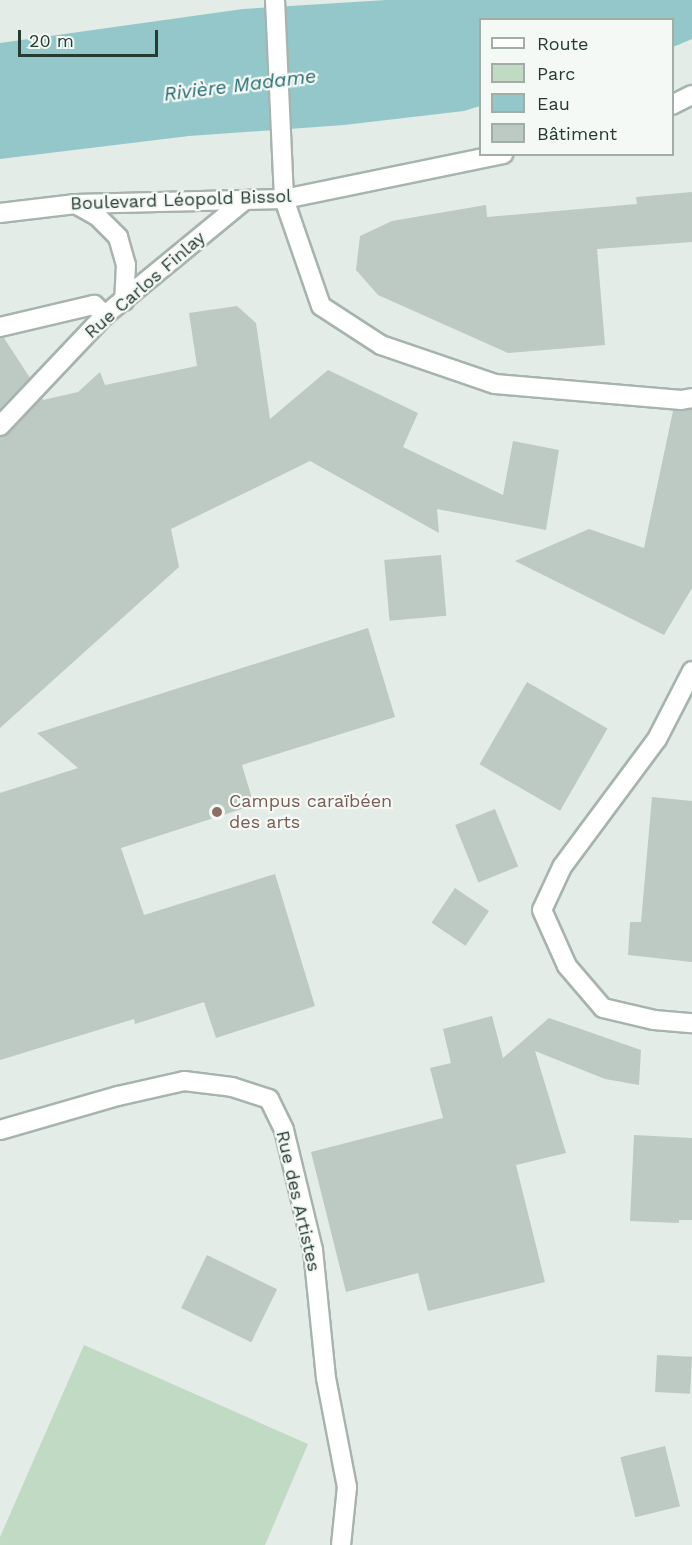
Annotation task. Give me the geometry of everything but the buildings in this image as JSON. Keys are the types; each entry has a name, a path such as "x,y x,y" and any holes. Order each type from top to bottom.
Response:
{"street":[{"path":"275,0 284,198 321,306 381,345 495,384 681,400 692,398"},
{"path":"674,104 692,95"},
{"name":"Boulevard Léopold Bissol","path":"0,213 75,204 284,198 493,156"},
{"name":"Rue Carlos Finlay","path":"0,426 105,315 245,200"},
{"path":"75,204 98,216 118,237 126,265 124,301"},
{"path":"0,327 94,305 105,315"},
{"path":"692,671 657,739 562,867 542,910 567,966 603,1008 654,1020 692,1023"},
{"name":"Rue des Artistes","path":"0,1130 118,1096 184,1081 232,1087 269,1099 284,1130 313,1250 326,1378 347,1487 340,1545"}],"green space":[{"path":"84,1345 308,1444 265,1545 0,1545 0,1537"}],"water":[{"name":"Rivière Madame","path":"386,0 692,0 692,39 674,47 674,18 479,18 479,106 464,111 344,125 189,136 0,159 0,43 243,9"}],"place":[{"name":"Campus caraïbéen des arts","path":"217,812"}]}
